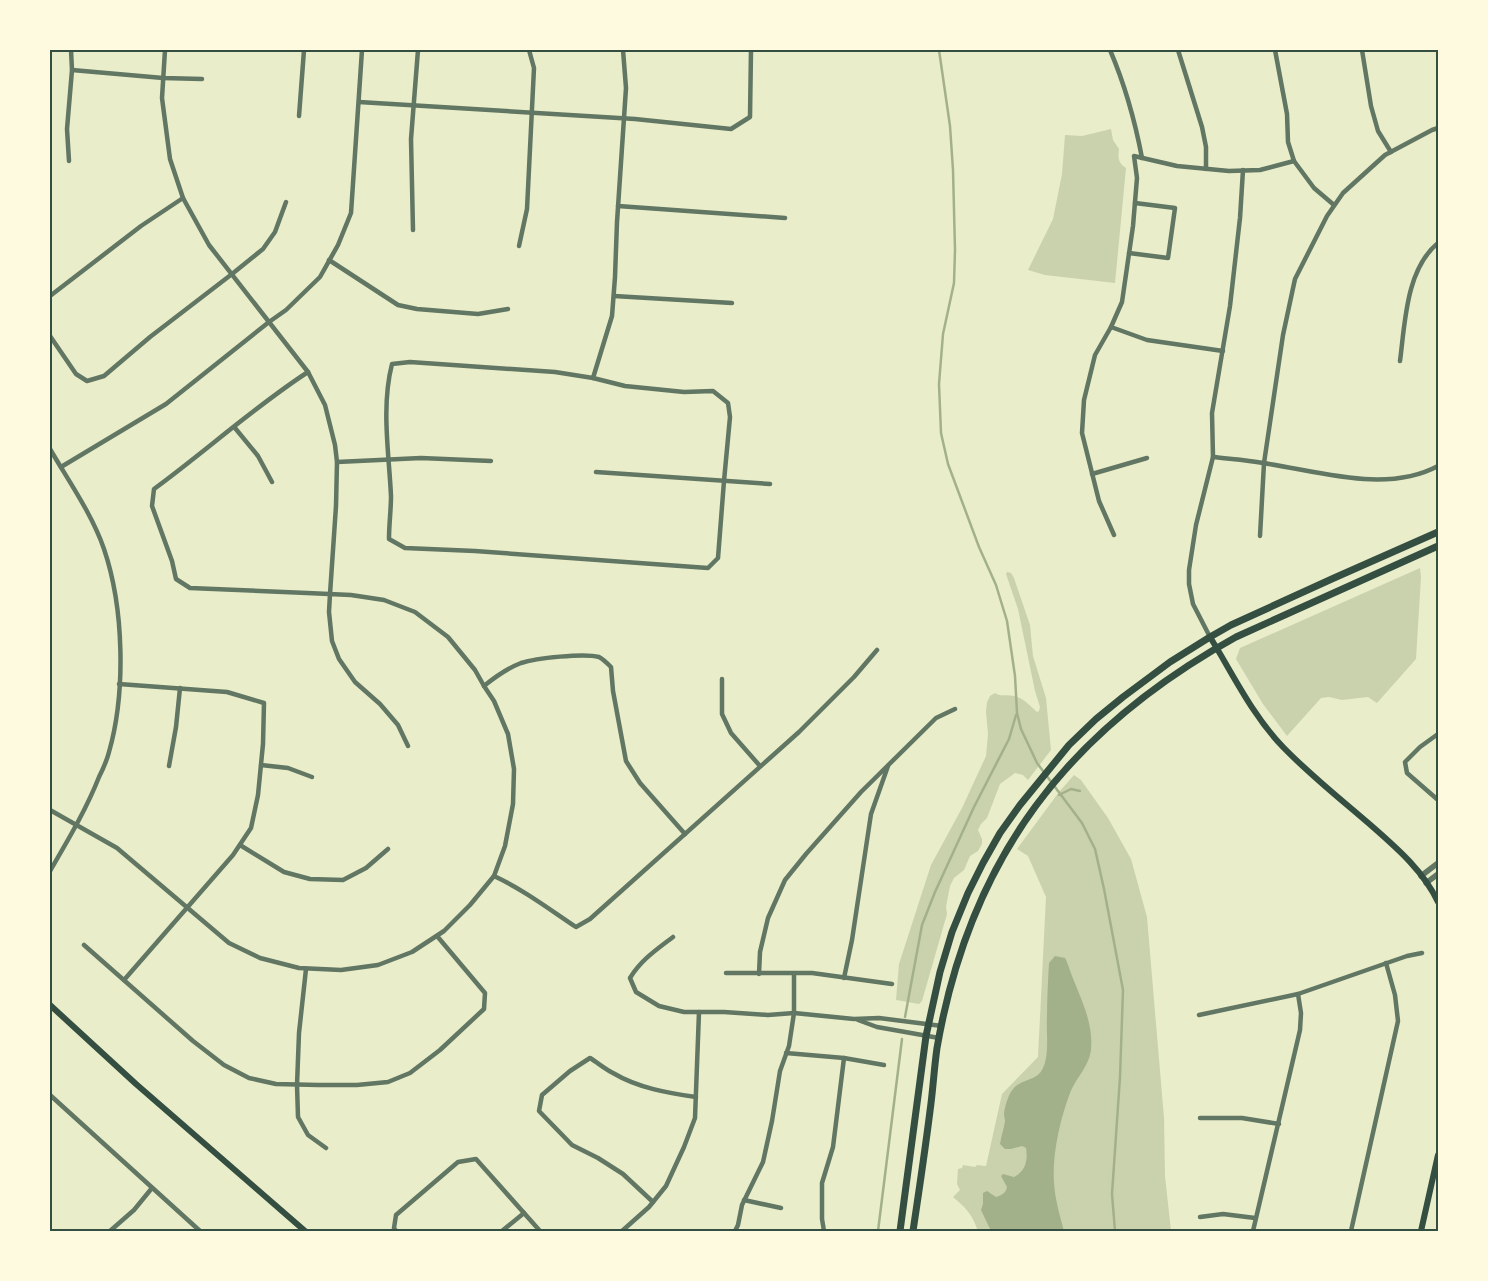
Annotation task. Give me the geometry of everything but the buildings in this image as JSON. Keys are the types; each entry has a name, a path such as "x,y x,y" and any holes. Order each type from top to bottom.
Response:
{"main road":[{"path":"900,1231 928,1024 940,972 952,932 983,863 1010,819 1036,785 1069,746 1123,696 1163,667 1210,637 1334,578 1438,532"},
{"path":"913,1231 939,1038 966,935 1004,853 1042,796 1063,771 1090,744 1130,708 1178,672 1216,648 1327,595 1438,546"},
{"path":"1210,637 1264,726 1282,747 1409,860 1438,902"},
{"path":"50,1005 136,1084 305,1231"},
{"path":"1421,1231 1438,1155"}],"street":[{"path":"69,161 67,129 72,70 71,50"},
{"path":"165,50 162,98 170,159 183,198 209,246 308,372 325,405 337,462 329,612 332,641 339,659 355,682 380,704 398,725 408,746"},
{"path":"299,116 304,50"},
{"path":"61,467 166,404 286,310 320,277 338,245 351,213 362,50"},
{"path":"413,230 411,139 418,50"},
{"path":"519,246 526,209 532,112 534,68 529,50"},
{"path":"593,378 612,316 614,296 626,88 623,50"},
{"path":"359,102 624,118 731,130 750,117 751,50"},
{"path":"1110,50 1131,107 1142,158"},
{"path":"1178,50 1202,127 1206,147 1206,169"},
{"path":"1276,50 1287,114 1288,142 1294,161 1314,188 1334,205"},
{"path":"1362,50 1371,106 1378,131 1391,152"},
{"path":"72,70 164,78 202,79"},
{"path":"1260,536 1264,463 1284,335 1296,279 1334,205 1344,193 1385,155 1438,128"},
{"path":"1114,535 1098,501 1082,434 1084,400 1095,355 1111,327 1122,302 1135,203 1137,178 1134,156 1177,166 1206,169 1260,170 1294,161"},
{"path":"1210,637 1197,613 1190,594 1189,570 1196,525 1214,457 1212,414 1230,306 1244,170"},
{"path":"50,296 141,226 183,198"},
{"path":"50,336 76,374 87,381 104,376 150,337 263,249 275,232 286,202"},
{"path":"1129,253 1168,258 1175,208 1135,203"},
{"path":"618,206 785,218"},
{"path":"1400,361 1412,281 1430,250 1438,243"},
{"path":"329,260 398,305 417,309 478,314 508,309"},
{"path":"614,296 732,303"},
{"path":"1111,327 1147,340 1223,352"},
{"path":"420,362 555,372 593,378 625,386 684,392 713,391 728,403 730,417 718,558 708,568 475,551 405,548 390,538 391,498 387,418 388,379 392,364 420,362"},
{"path":"50,810 116,848 228,943 260,958 299,968 341,970 378,965 412,952 444,931 470,905 494,876 505,846 513,804 514,769 508,734 494,701 475,670 448,637 415,612 384,600 330,594 190,588 176,578 172,561 152,506 154,489 288,385 308,372"},
{"path":"235,428 258,456 272,482"},
{"path":"50,449 87,513 104,549 114,588 119,620 121,660 116,714 109,752 90,799 50,871"},
{"path":"1214,457 1264,463 1352,478 1396,478 1431,470 1438,466"},
{"path":"337,462 421,458 491,461"},
{"path":"1092,474 1147,458"},
{"path":"596,472 770,484"},
{"path":"494,876 515,886 542,903 576,928 590,920 799,732 847,684 877,650"},
{"path":"484,686 497,675 521,663 550,657 578,656 600,658 611,667 613,691 626,761 640,783 685,834"},
{"path":"722,679 722,714 731,733 760,766"},
{"path":"119,684 227,692 264,703 258,795 251,828 233,856 124,980"},
{"path":"169,766 180,688"},
{"path":"759,974 760,952 768,918 785,880 860,792 936,718 955,709"},
{"path":"1438,734 1420,747 1405,762 1406,773 1438,800"},
{"path":"261,765 288,768 312,777"},
{"path":"844,978 852,940 871,814 888,765"},
{"path":"240,845 284,872 310,879 342,880 366,868 388,849"},
{"path":"1421,876 1438,863"},
{"path":"1426,883 1438,874"},
{"path":"84,945 193,1041 224,1065 249,1078 276,1084 357,1085 388,1082 410,1073 440,1050 484,1009 485,993 437,936"},
{"path":"673,937 643,960 630,978 636,992 659,1006 684,1012 768,1015 794,1013 854,1019 879,1018 942,1026"},
{"path":"1199,1016 1298,994 1422,953"},
{"path":"1351,1231 1398,1021 1395,995 1386,964"},
{"path":"306,969 299,1032 298,1117 308,1135 326,1148"},
{"path":"726,973 812,974 892,984"},
{"path":"735,1231 744,1200 763,1162 780,1071 786,1053 794,1013 794,974"},
{"path":"1253,1231 1300,1030 1298,994"},
{"path":"622,1231 653,1202 666,1186 695,1118 699,1012"},
{"path":"854,1019 877,1027 939,1038"},
{"path":"786,1053 844,1058 884,1065"},
{"path":"653,1202 623,1174 598,1158 572,1145 539,1112 542,1095 570,1071 590,1058 614,1074 634,1083 696,1097"},
{"path":"824,1231 822,1183 834,1147 844,1058"},
{"path":"50,1095 200,1231"},
{"path":"1200,1118 1242,1118 1279,1124"},
{"path":"395,1230 396,1215 458,1162 476,1159 540,1231"},
{"path":"110,1231 134,1210 152,1188"},
{"path":"744,1200 781,1208"},
{"path":"502,1231 524,1213"},
{"path":"1200,1217 1223,1214 1255,1218"}],"shaded area":[{"path":"1111,129 1113,140 1119,149 1119,160 1126,168 1115,283 1045,275 1028,270 1053,219 1062,174 1065,135 1082,136"},
{"path":"1420,568 1416,659 1377,703 1368,697 1342,700 1329,697 1321,698 1287,736 1263,704 1236,659 1240,648"},
{"path":"1007,572 1011,573 1014,578 1030,625 1033,656 1046,698 1051,750 1028,780 1023,775 1015,773 1000,784 987,818 978,830 982,844 978,851 970,856 964,870 954,878 950,886 946,907 947,914 922,1001 919,1004 896,1000 899,964 931,865 962,808 986,756 988,734 987,702 990,696 995,693 1011,695 1021,698 1037,712 1039,711 1040,707 1018,609 1006,574"},
{"path":"1074,775 1081,780 1108,818 1131,859 1147,917 1164,1118 1165,1176 1171,1231 978,1231 968,1212 953,1197 960,1190 957,1184 958,1169 962,1168 963,1165 986,1166 1002,1094 1038,1057 1046,897 1028,856 1017,849 1059,792"},
{"path":"1055,956 1065,958 1067,962 1084,1005 1091,1038 1090,1055 1070,1093 1060,1126 1056,1149 1055,1189 1064,1231 991,1231 981,1210 983,1193 987,1191 996,1197 1003,1194 1007,1187 1001,1176 1003,1174 1014,1177 1018,1175 1024,1168 1027,1157 1026,1148 1022,1146 1005,1149 1000,1144 1005,1121 1004,1114 1007,1101 1013,1089 1037,1075 1042,1070 1046,1058 1049,963"}],"waterway":[{"path":"939,50 950,126 955,250 954,283 943,334 939,384 941,433 948,464 979,547 996,585 1007,621 1015,676 1017,713 1021,729 1037,763 1082,823 1095,849 1104,889 1123,990 1120,1077 1112,1194 1115,1231"},
{"path":"905,1017 922,925 974,807 1009,739 1016,715"},
{"path":"1059,795 1071,789 1080,791"},
{"path":"878,1231 902,1039"}]}
